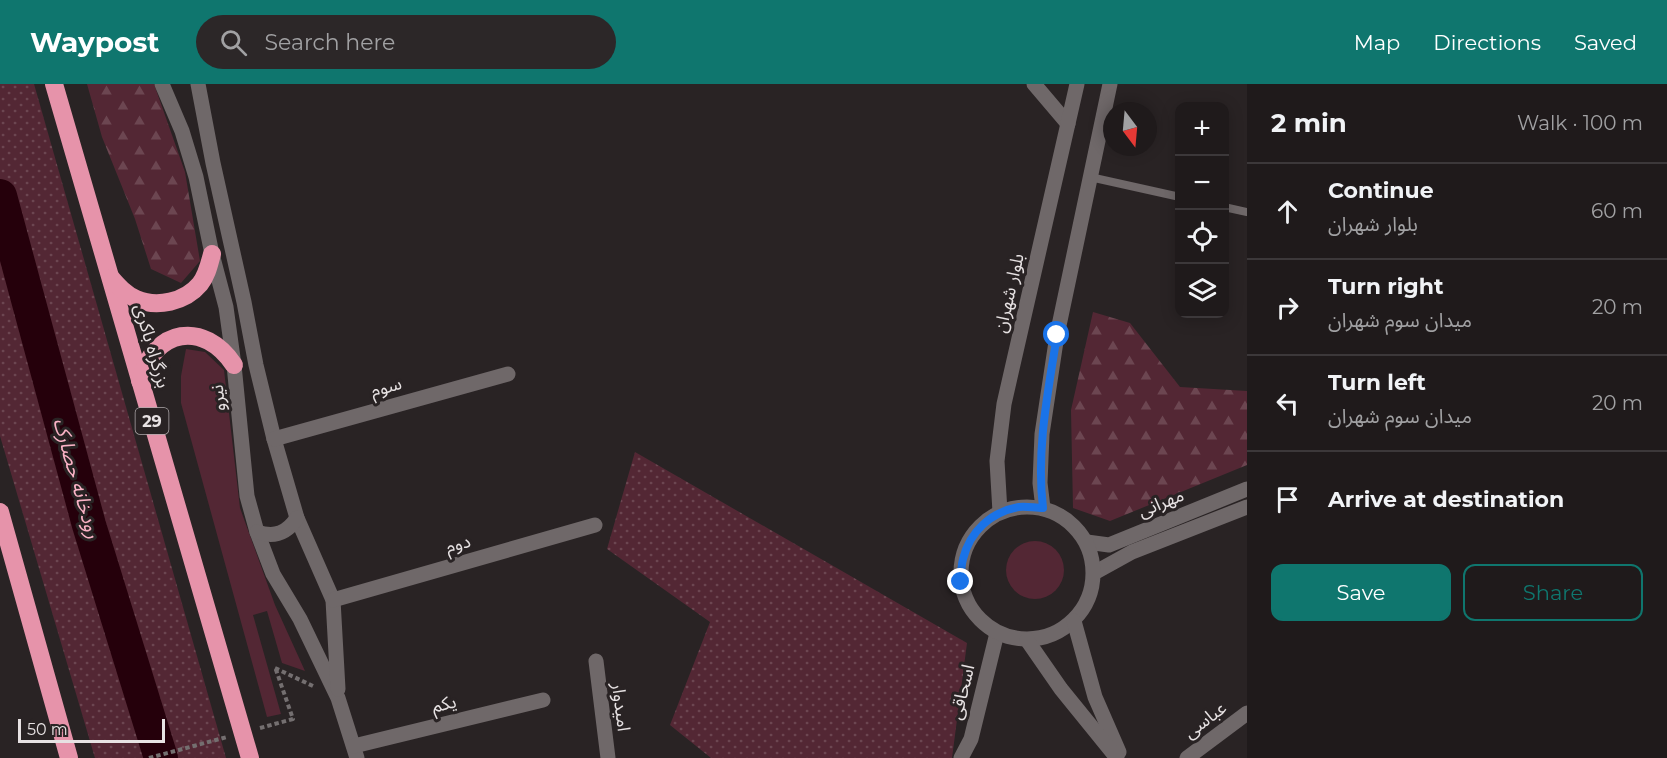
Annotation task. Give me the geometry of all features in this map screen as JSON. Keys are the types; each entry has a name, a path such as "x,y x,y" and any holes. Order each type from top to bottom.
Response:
{"highway":[{"name":"بزرگراه باکری","path":"54,84 250,758"},
{"path":"111,277 122,290 136,299 153,304 170,303 186,296 199,285 208,270 212,254"},
{"path":"140,381 144,365 153,352 166,342 181,337 197,337 212,342 225,352 234,365"},
{"path":"0,512 69,758"}],"street":[{"name":"نیرو","path":"162,84 182,131 196,177 226,308 247,496 257,532 273,574 300,619 338,698 356,752"},
{"name":"نیرو","path":"198,84 256,364 274,439 297,518 333,600 338,698"},
{"path":"1034,84 1068,124"},
{"name":"بلوار شهران","path":"1000,512 998,460 1004,404 1077,84"},
{"path":"1043,508 1040,483 1042,434 1057,335 1110,84"},
{"name":"سوم","path":"274,439 508,374"},
{"name":"مهرانی","path":"1087,543 1109,545 1247,489"},
{"path":"1021,507 1043,508 1061,515 1076,527 1087,543 1094,583 1088,603 1074,621 1060,632 1044,638 1027,640 1011,638 997,633 980,620 967,603 961,582 962,561 969,541 982,524 1000,512 1021,507"},
{"name":"مهرانی","path":"1094,573 1132,552 1247,507"},
{"path":"257,532 266,535 285,532 297,518"},
{"name":"دوم","path":"333,600 595,525"},
{"path":"1074,621 1095,697 1121,758"},
{"name":"اسحاقی","path":"961,758 971,739 997,633"},
{"path":"1027,640 1061,688 1117,758"},
{"name":"امیدوار","path":"596,662 608,758"},
{"name":"یکم","path":"356,752 543,700"},
{"name":"عباسی","path":"1187,758 1247,713"}],"lane":[{"path":"1090,177 1175,196"},
{"path":"1229,208 1247,212"}],"path":[{"path":"260,728 293,719 275,668 338,698"},
{"path":"149,758 238,734"}],"green space":[{"path":"0,84 34,84 226,758 95,758 0,436"},
{"path":"87,84 154,84 185,172 200,261 181,283 151,269 135,219 102,137"},
{"path":"1093,312 1130,323 1180,387 1247,391 1247,465 1110,521 1073,508 1071,410"},
{"path":"186,349 205,352 224,370 240,508 275,605 305,671 282,663 267,611 253,615 281,714 267,717 181,403 181,376"},
{"path":"635,452 967,643 952,758 711,758 670,725 710,622 607,549"},
{"path":"1035,541 1046,543 1059,554 1064,570 1062,581 1051,594 1035,599 1024,597 1011,586 1006,570 1008,559 1019,546"}],"waterway":[{"name":"رودخانه حصارک","path":"0,196 89,525 161,758"}],"route":[{"path":"961,582 962,561 969,541 982,524 1000,512 1021,507 1043,508 1040,483 1042,434 1057,335"}]}
